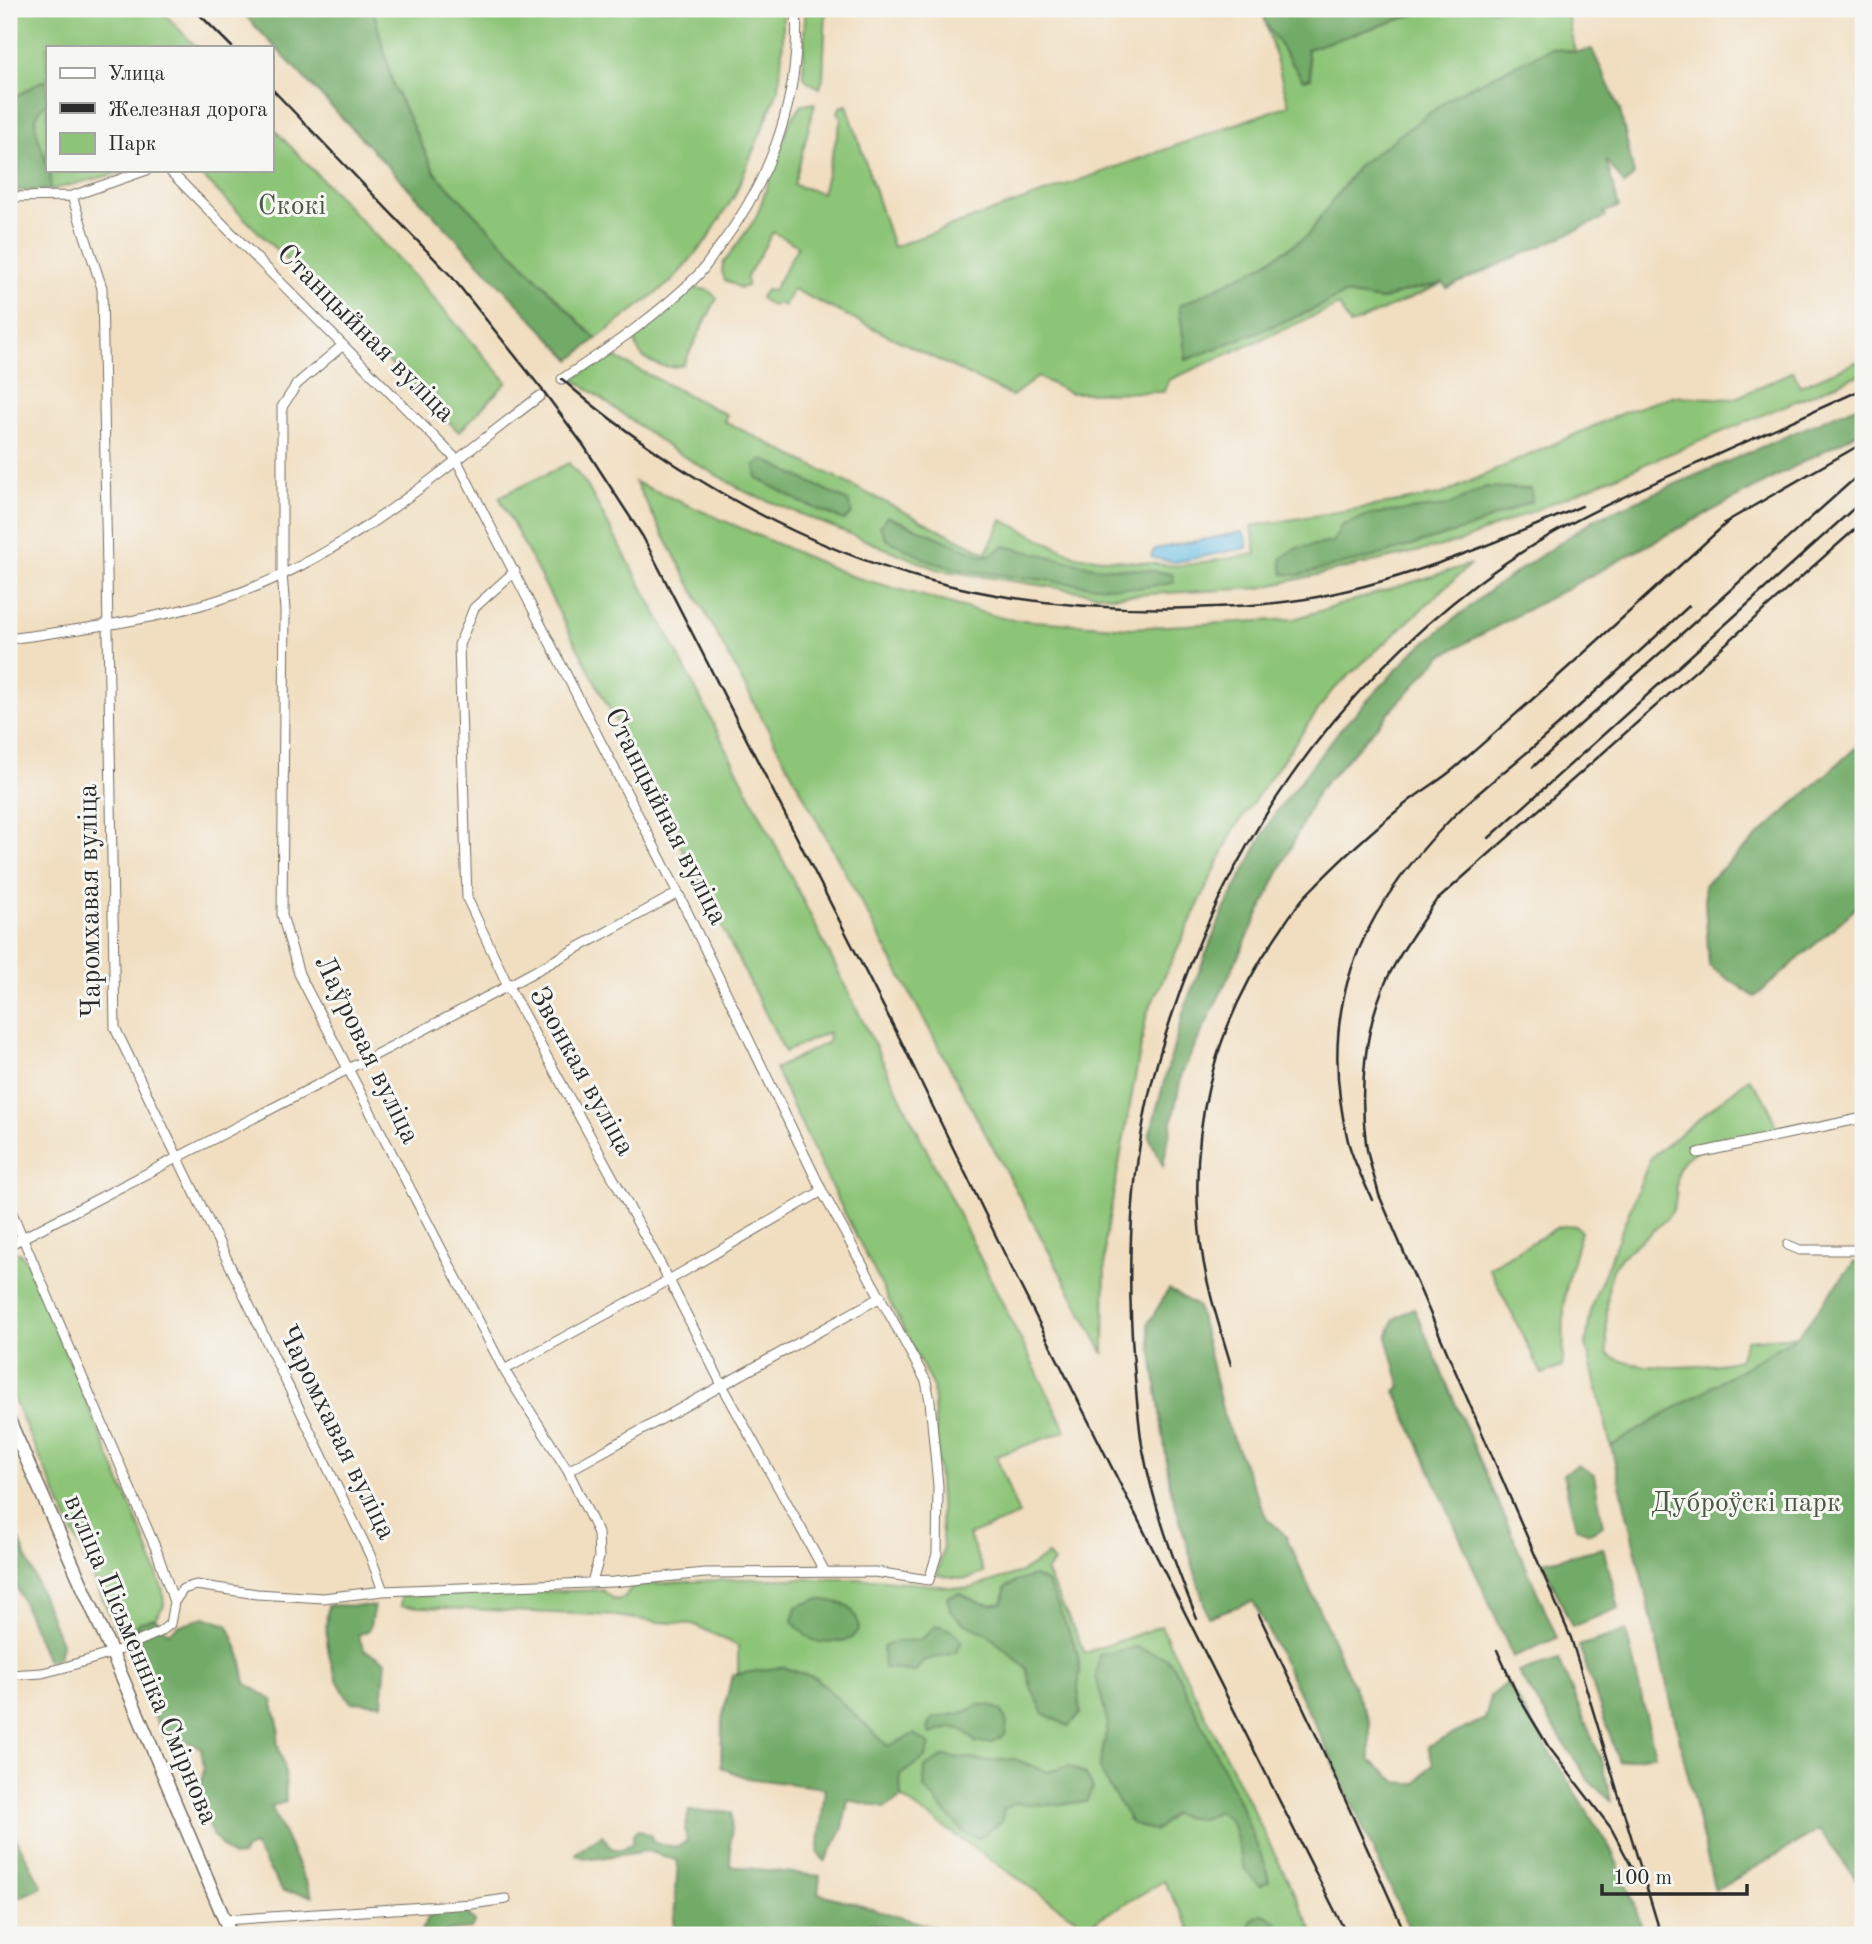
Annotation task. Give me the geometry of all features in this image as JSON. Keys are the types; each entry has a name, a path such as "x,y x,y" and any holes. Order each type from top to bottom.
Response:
{"main road":[{"name":"вуліца Пісьменніка Смірнова","path":"9,1420 231,1935"}],"street":[{"path":"562,379 648,318 689,283 741,217 767,169 792,88 796,9"},
{"path":"9,197 72,196 141,172"},
{"name":"Станцыйная вуліца","path":"171,172 456,459 678,892 822,1191 926,1381 938,1486 937,1554 929,1580 875,1572 825,1572"},
{"name":"Чаромхавая вуліца","path":"72,196 102,288 115,1028 370,1555 383,1591"},
{"name":"Лаўровая вуліца","path":"343,345 298,384 282,407 282,574 285,610 282,915 299,975 346,1070 504,1370 568,1471 598,1533 599,1558 592,1582"},
{"path":"9,639 159,616 220,600 282,574 325,552 376,519 540,396"},
{"name":"Звонкая вуліца","path":"515,571 474,608 459,645 467,898 508,986 825,1572"},
{"path":"9,1245 508,986 678,892"},
{"path":"1698,1153 1863,1118"},
{"path":"504,1370 669,1280 822,1191"},
{"name":"вуліца Пісьменніка Смірнова","path":"9,1206 156,1549 174,1602"},
{"path":"1788,1245 1800,1250 1863,1250"},
{"path":"568,1471 881,1297"},
{"path":"9,1675 42,1673 111,1653 160,1632 170,1624 174,1602 183,1589 196,1586 257,1594 323,1598 383,1591 613,1582 705,1573 825,1572"},
{"path":"224,1920 459,1905 506,1899"}],"green space":[{"path":"9,9 160,9 195,46 46,46 46,172 124,172 50,190 9,191 9,112 17,96 9,77"},
{"path":"239,9 373,9 393,85 435,173 596,339 571,360"},
{"path":"373,9 783,9 779,88 735,195 707,240 672,281 596,339 435,173 393,85"},
{"path":"805,9 826,9 823,78 820,88 808,82 803,75"},
{"path":"1262,9 1286,9 1288,16 1312,9 1432,9 1307,49 1311,78 1303,80 1266,24"},
{"path":"1432,9 1566,9 1575,52 1550,48 1359,165 1307,236 1261,266 1186,359 1308,312 1344,294 1381,300 1444,283 1350,325 1339,305 1169,380 1164,392 1070,393 1038,377 1012,396 793,289 784,306 778,303 772,306 760,298 766,290 773,291 798,246 773,232 747,277 747,286 740,288 725,280 723,264 756,218 790,121 802,105 815,103 794,185 822,193 840,125 841,117 838,113 840,107 847,105 893,247 1289,105 1266,24 1304,80 1311,78 1307,49"},
{"path":"1551,48 1575,52 1592,49 1620,110 1634,175 1625,185 1606,160 1619,207 1604,212 1606,217 1447,288 1443,283 1381,300 1344,294 1308,312 1186,360 1179,306 1261,266 1307,236 1359,165 1454,95"},
{"path":"42,81 46,82 46,104 36,118 36,126 46,161 46,172 51,172 50,190 9,191 9,112 17,96"},
{"name":"Скокі","path":"273,128 414,276 507,382 459,432 198,172 273,172"},
{"path":"694,288 708,290 717,298 683,365 667,367 645,358 639,352 635,337"},
{"path":"610,355 727,415 724,421 986,553 1002,520 1076,556 1179,566 1256,554 1252,526 1440,495 1625,412 1672,396 1734,399 1793,371 1800,386 1863,359 1863,373 1459,542 1260,588 1111,596 939,570 746,492 671,449 574,379"},
{"path":"1863,403 1863,430 1441,656 1318,791 1182,1073 1163,1166 1149,1137 1185,1006 1224,910 1273,816 1339,731 1412,653 1490,590 1595,519"},
{"path":"763,459 848,501 852,514 844,520 802,503 757,478 755,465"},
{"path":"569,463 588,487 668,635 769,832 1066,1431 996,1456 1019,1515 969,1535 984,1573 966,1579 937,1575 943,1549 933,1387 775,1069 828,1042 829,1032 785,1052 499,497"},
{"path":"635,482 851,576 1006,619 1130,628 1294,619 1471,564 1331,692 1234,829 1147,1013 1105,1240 1104,1354"},
{"path":"1486,487 1531,489 1532,501 1469,528 1373,557 1298,575 1283,574 1281,559 1297,548 1333,542 1341,526 1371,514 1447,506"},
{"path":"887,516 983,556 1004,546 1095,567 1172,574 1174,583 1138,588 1091,586 962,570 931,562 886,539 880,526"},
{"path":"1863,741 1863,902 1755,997 1709,966 1704,885"},
{"path":"1749,1078 1767,1102 1777,1130 1720,1142 1705,1147 1683,1161 1678,1171 1676,1198 1671,1213 1617,1261 1610,1275 1607,1353 1633,1364 1691,1367 1739,1360 1746,1340 1798,1336 1611,1446 1586,1345 1591,1307 1651,1157"},
{"path":"1575,1225 1581,1232 1565,1300 1562,1367 1542,1374 1489,1268 1558,1227"},
{"path":"11,1251 19,1253 27,1261 142,1533 163,1591 164,1606 155,1618 138,1623 129,1637 117,1631 9,1389"},
{"name":"Дуброўскі парк","path":"1854,1262 1863,1263 1863,1888 1819,1830 1715,1891 1611,1446 1798,1336"},
{"path":"1169,1289 1198,1307 1224,1417 1266,1517 1286,1536 1370,1723 1370,1760 1397,1782 1416,1784 1433,1764 1428,1746 1485,1719 1491,1696 1507,1683 1612,1852 1629,1889 1644,1935 1412,1935 1325,1745 1253,1601 1208,1617 1170,1486 1148,1324"},
{"path":"1414,1308 1557,1638 1513,1657 1395,1391 1401,1388 1387,1337 1394,1319"},
{"path":"1578,1465 1594,1475 1603,1526 1590,1533 1576,1528 1563,1474"},
{"path":"9,1514 62,1645 59,1658 47,1661 9,1568"},
{"path":"1603,1548 1619,1608 1572,1627 1543,1562"},
{"path":"1048,1555 1054,1563 1046,1571 1085,1653 1161,1626 1315,1935 1194,1935 1164,1881 1086,1926 859,1768 738,1701 738,1646 693,1624 616,1616 401,1606 401,1596 602,1590 615,1600 624,1598 633,1585 738,1579 875,1579 967,1589 1019,1573"},
{"path":"1034,1576 1048,1583 1077,1650 1080,1714 1068,1726 1044,1714 1031,1687 1026,1668 986,1633 963,1623 950,1611 947,1597 959,1593 981,1603 997,1604 1003,1602 1005,1588"},
{"path":"817,1599 840,1603 850,1608 859,1628 851,1639 818,1642 805,1635 792,1621 796,1607"},
{"path":"328,1605 374,1606 369,1630 358,1635 364,1650 386,1661 382,1704 351,1702 337,1680 327,1644"},
{"path":"204,1617 228,1625 241,1657 246,1683 272,1700 279,1728 277,1743 285,1769 286,1802 271,1806 312,1896 283,1891 254,1846 246,1849 242,1856 232,1857 212,1835 200,1790 204,1768 201,1748 184,1740 168,1740 164,1737 146,1698 151,1687 138,1664 129,1637 138,1623 155,1618 168,1633 178,1626"},
{"path":"936,1625 950,1630 960,1638 962,1641 957,1652 923,1661 915,1672 884,1668 883,1647 899,1641 922,1638"},
{"path":"1626,1631 1655,1754 1619,1762 1579,1646"},
{"path":"1136,1647 1165,1657 1174,1666 1239,1801 1266,1868 1269,1881 1260,1886 1245,1869 1234,1829 1225,1816 1217,1811 1202,1819 1173,1814 1155,1831 1131,1823 1099,1769 1108,1724 1096,1676 1099,1655"},
{"path":"1559,1660 1603,1764 1611,1801 1589,1781 1518,1672"},
{"path":"782,1667 816,1678 888,1746 915,1734 930,1745 926,1757 900,1775 901,1798 885,1808 848,1800 843,1828 825,1861 818,1854 825,1788 746,1778 721,1767 722,1719 732,1675"},
{"path":"976,1705 990,1705 1002,1711 1007,1723 1005,1735 991,1743 976,1743 961,1729 945,1729 931,1734 928,1729 932,1719 961,1713"},
{"path":"944,1756 987,1761 1015,1759 1047,1772 1070,1766 1085,1774 1093,1787 1086,1802 1046,1805 1015,1803 1004,1809 1001,1822 979,1838 964,1833 924,1788 925,1767"},
{"path":"689,1811 732,1812 730,1866 820,1876 818,1893 955,1933 915,1935 871,1923 855,1933 841,1935 673,1935 678,1861 648,1851 592,1859 577,1856 576,1853 602,1835 611,1848 620,1850 632,1843 633,1835 638,1830 650,1835 655,1843 677,1847 687,1841 685,1829"},
{"path":"9,1825 42,1887 9,1902"},
{"path":"440,1910 465,1911 475,1922 471,1929 448,1931 444,1935 419,1935 429,1916"},
{"path":"1264,1914 1277,1922 1283,1935 1245,1935 1253,1918"}],"water":[{"path":"1242,532 1247,540 1247,548 1176,562 1153,558 1151,555 1155,549"}],"railway":[{"path":"194,9 231,46"},
{"path":"273,90 452,277 584,446 643,537 900,1039 1012,1269 1347,1935"},
{"path":"562,379 618,424 676,465 737,502 798,533 860,558 922,578 986,593 1052,603 1120,608 1191,608 1302,600 1419,570 1582,506"},
{"path":"1197,1619 1165,1533 1142,1445 1132,1334 1132,1211 1146,1106 1159,1055 1195,954 1222,892 1291,776 1332,723 1377,673 1426,626 1479,582 1532,546 1587,515 1863,389"},
{"path":"1724,523 1863,443"},
{"path":"1533,767 1863,471"},
{"path":"1489,838 1863,500"},
{"path":"1231,1365 1203,1260 1198,1162 1202,1122 1221,1044 1236,1006 1255,970 1305,896 1341,860 1404,805 1456,767 1731,519"},
{"path":"1661,1935 1571,1638 1379,1195 1366,1143 1364,1123 1368,1038 1387,979 1403,949 1435,902 1863,522"},
{"path":"1372,1200 1348,1141 1339,1094 1337,1050 1342,1008 1352,968 1368,930 1389,894 1416,858 1458,812 1689,606"},
{"path":"1259,1615 1406,1935"},
{"path":"1497,1650 1518,1696 1548,1746 1611,1828 1636,1875"}]}
